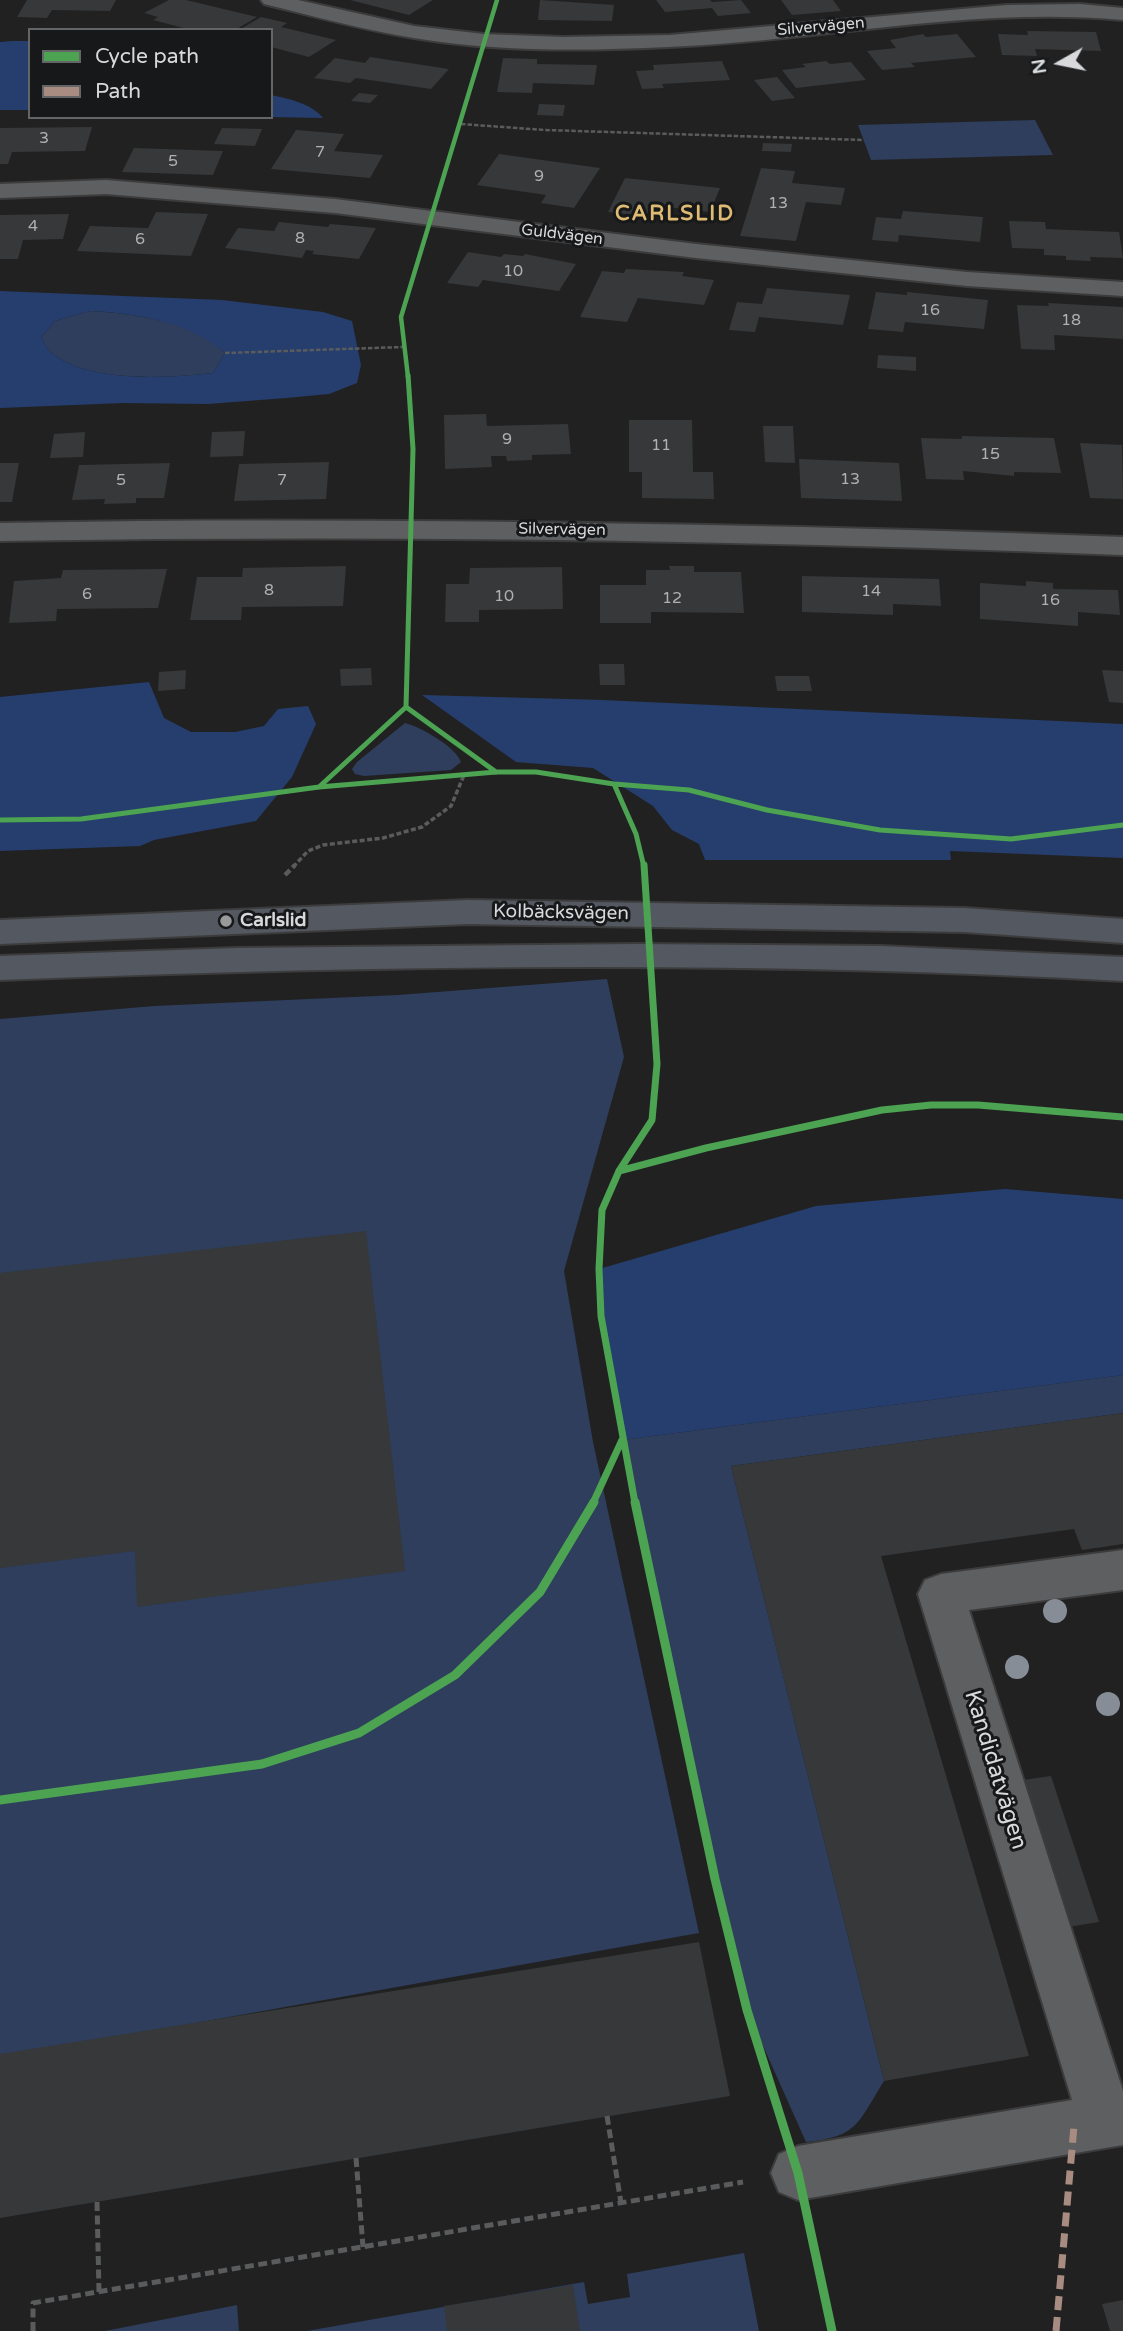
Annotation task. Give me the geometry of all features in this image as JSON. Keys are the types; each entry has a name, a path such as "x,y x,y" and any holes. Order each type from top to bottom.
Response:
{"highway":[{"name":"Kolbäcksvägen","path":"0,932 468,912 964,920 1123,931"},
{"path":"0,968 161,961 807,956 1123,969"}],"street":[{"name":"Silvervägen","path":"271,0 414,32 484,40 564,43 670,41 1045,9 1123,14"},
{"name":"Guldvägen","path":"0,191 106,187 321,205 696,251 900,272 1123,289"},
{"name":"Silvervägen","path":"0,532 209,528 477,528 926,538 1123,546"},
{"name":"Kandidatvägen","path":"798,2173 1114,2119 941,1594 1123,1570"}],"path":[{"path":"457,136 484,40"},
{"path":"461,124 545,131 863,140"},
{"path":"403,337 406,360"},
{"path":"225,353 404,347"},
{"path":"451,776 475,774"},
{"path":"279,883 296,861 308,851 323,845 383,838 422,827 451,806 464,775"},
{"path":"607,2116 621,2203"},
{"path":"356,2158 363,2247"},
{"path":"33,2331 33,2303 798,2173"},
{"path":"97,2202 99,2292"}],"shaded area":[{"path":"28,41 28,110 0,110 0,42"},
{"path":"273,95 306,105 323,118 273,117"},
{"path":"1035,120 1053,155 871,160 858,125"},
{"path":"0,291 222,300 323,312 352,321 361,365 357,383 329,394 208,404 123,403 0,408","holes":["90,311 162,321 196,334 225,353 213,373 131,376 89,370 70,364 52,353 41,338 55,321"]},
{"path":"90,311 133,315 177,325 206,337 225,353 213,373 174,376 110,374 70,364 52,353 41,338 55,321"},
{"path":"149,682 164,718 191,732 235,732 264,726 278,709 308,706 316,724 292,777 256,821 154,840 140,846 0,851 0,697"},
{"path":"422,695 603,700 1123,724 1123,858 950,851 951,860 705,860 699,844 672,830 653,806 593,768 516,762"},
{"path":"405,723 437,738 458,756 461,762 451,770 364,776 355,774 352,769 357,762"},
{"path":"607,979 624,1057 564,1271 593,1442 699,1933 0,2058 0,1019 154,1006 398,995"},
{"path":"1005,1189 1123,1199 1123,1375 622,1440 601,1316 599,1269 816,1206"},
{"path":"1123,1375 1123,1413 731,1466 884,2081 855,2125 837,2136 806,2142 747,2010 715,1879 622,1440"},
{"path":"744,2253 759,2331 307,2331 584,2282 588,2304 630,2297 627,2274"},
{"path":"237,2305 239,2331 105,2331"}],"building":[{"path":"27,0 116,0 110,11 52,10 47,18 17,17"},
{"path":"169,0 186,0 257,17 238,28 183,28 153,20 158,17 144,13"},
{"path":"350,0 433,0 409,15"},
{"path":"540,0 614,5 612,21 538,20"},
{"path":"656,0 741,0 751,13 718,16 712,8 665,12"},
{"path":"781,0 833,0 841,11 792,15"},
{"path":"261,17 287,23 281,27 336,40 309,57 273,48 273,28 242,28"},
{"path":"1027,31 1096,32 1101,51 1035,49 1037,56 1002,55 998,34 1028,35"},
{"path":"923,34 926,37 957,34 976,57 911,63 915,67 882,70 867,51 896,48 890,40"},
{"path":"370,57 449,69 431,89 356,78 350,83 314,78 335,58 365,63"},
{"path":"503,58 537,59 537,64 597,65 594,85 533,83 532,93 497,92"},
{"path":"722,61 730,80 662,84 664,88 642,89 636,71 654,70 653,65"},
{"path":"826,61 830,64 851,62 866,80 796,88 782,70 806,67 802,64"},
{"path":"777,77 795,98 772,101 754,80"},
{"path":"359,93 378,95 370,103 351,101"},
{"path":"539,104 565,105 563,116 537,115"},
{"path":"92,127 85,151 12,152 8,164 0,164 0,128"},
{"path":"222,128 262,129 255,146 214,144"},
{"path":"296,130 344,134 334,151 383,155 370,178 271,169"},
{"path":"763,143 792,144 791,152 762,151"},
{"path":"134,148 223,151 213,175 122,172"},
{"path":"499,154 600,168 574,208 541,203 546,195 477,185"},
{"path":"761,168 795,171 792,183 845,188 841,205 806,202 796,241 740,236"},
{"path":"625,178 720,188 710,212 666,207 661,218 608,212"},
{"path":"903,211 983,217 980,242 899,235 898,242 872,240 876,217 901,219"},
{"path":"156,212 208,214 191,256 77,251 90,226 148,228"},
{"path":"69,214 63,239 23,240 18,259 0,259 0,215"},
{"path":"1009,221 1045,222 1046,229 1119,232 1123,258 1090,257 1091,261 1066,260 1066,256 1044,255 1044,249 1012,248"},
{"path":"279,222 376,228 359,259 312,254 314,251 306,250 302,258 225,248 238,228 274,231"},
{"path":"468,252 501,257 504,254 525,254 576,264 559,291 483,280 478,287 447,283"},
{"path":"626,269 684,272 682,276 714,280 704,305 638,298 627,322 580,317 602,271 624,273"},
{"path":"767,288 850,295 843,325 759,317 755,332 729,330 737,302 762,304"},
{"path":"876,292 907,295 907,292 988,300 984,329 905,322 903,332 868,329"},
{"path":"1048,303 1123,307 1123,339 1054,335 1055,350 1021,349 1017,305 1049,306"},
{"path":"878,355 916,357 916,371 877,368"},
{"path":"486,414 487,426 568,424 571,454 532,455 532,460 507,461 506,456 491,456 492,467 445,469 444,415"},
{"path":"629,420 692,420 693,472 713,472 714,499 642,498 642,472 629,472"},
{"path":"763,426 793,426 795,463 765,462"},
{"path":"245,431 243,456 210,457 212,432"},
{"path":"85,432 83,457 50,458 54,434"},
{"path":"962,436 1054,438 1061,473 1014,472 1014,476 963,471 964,480 926,479 921,438 962,439"},
{"path":"1080,443 1122,445 1123,499 1090,498"},
{"path":"799,459 899,463 902,501 801,498"},
{"path":"329,462 326,499 234,501 239,464"},
{"path":"0,463 19,463 12,502 0,502"},
{"path":"170,463 164,498 136,498 136,503 104,504 105,499 72,500 79,465"},
{"path":"346,566 343,606 242,607 241,620 190,620 197,577 242,577 243,568"},
{"path":"669,566 694,566 694,572 741,572 744,613 651,612 651,623 600,623 600,585 646,585 646,570 670,570"},
{"path":"562,567 563,609 479,610 479,622 445,622 446,584 469,584 470,568"},
{"path":"167,569 158,608 57,609 56,621 9,623 14,581 61,578 63,570"},
{"path":"802,576 939,579 941,606 893,604 893,615 802,612"},
{"path":"1026,581 1053,583 1053,589 1118,590 1120,615 1078,612 1078,626 980,619 980,583 1026,586"},
{"path":"599,664 624,664 625,685 600,685"},
{"path":"371,668 372,685 341,686 340,669"},
{"path":"186,670 185,689 158,691 159,672"},
{"path":"1102,670 1123,671 1123,703 1109,702"},
{"path":"775,676 809,676 812,691 777,691"},
{"path":"366,1231 405,1571 137,1607 135,1551 0,1568 0,1273"},
{"path":"1123,1413 1123,1544 1082,1550 1074,1529 881,1556 1029,2056 884,2081 731,1466"},
{"path":"1051,1776 1099,1922 1062,1928 1016,1781"},
{"path":"699,1942 730,2096 0,2218 0,2054"},
{"path":"573,2285 580,2331 447,2331 444,2306"},
{"path":"1123,2300 1123,2331 1110,2331 1102,2304"}],"marked path":[{"path":"1056,2331 1074,2126"}],"cycle path":[{"path":"496,772 406,707 413,449 411,399 401,317 497,0"},
{"path":"319,787 406,707"},
{"path":"0,820 81,819 319,787 496,772 536,772 614,784 689,790 767,810 880,830 1011,839 1123,825"},
{"path":"614,784 636,834 644,866 657,1064 652,1120 619,1171 602,1210 599,1269 601,1316 622,1440 715,1879 747,2010 798,2173 832,2331"},
{"path":"619,1171 706,1148 882,1110 931,1105 978,1105 1123,1117"},
{"path":"0,1800 262,1764 359,1733 455,1675 540,1592 587,1517 622,1440"}],"place":[{"name":"Carlslid","path":"226,921"}],"district":[{"name":"CARLSLID","path":"675,214"}]}
